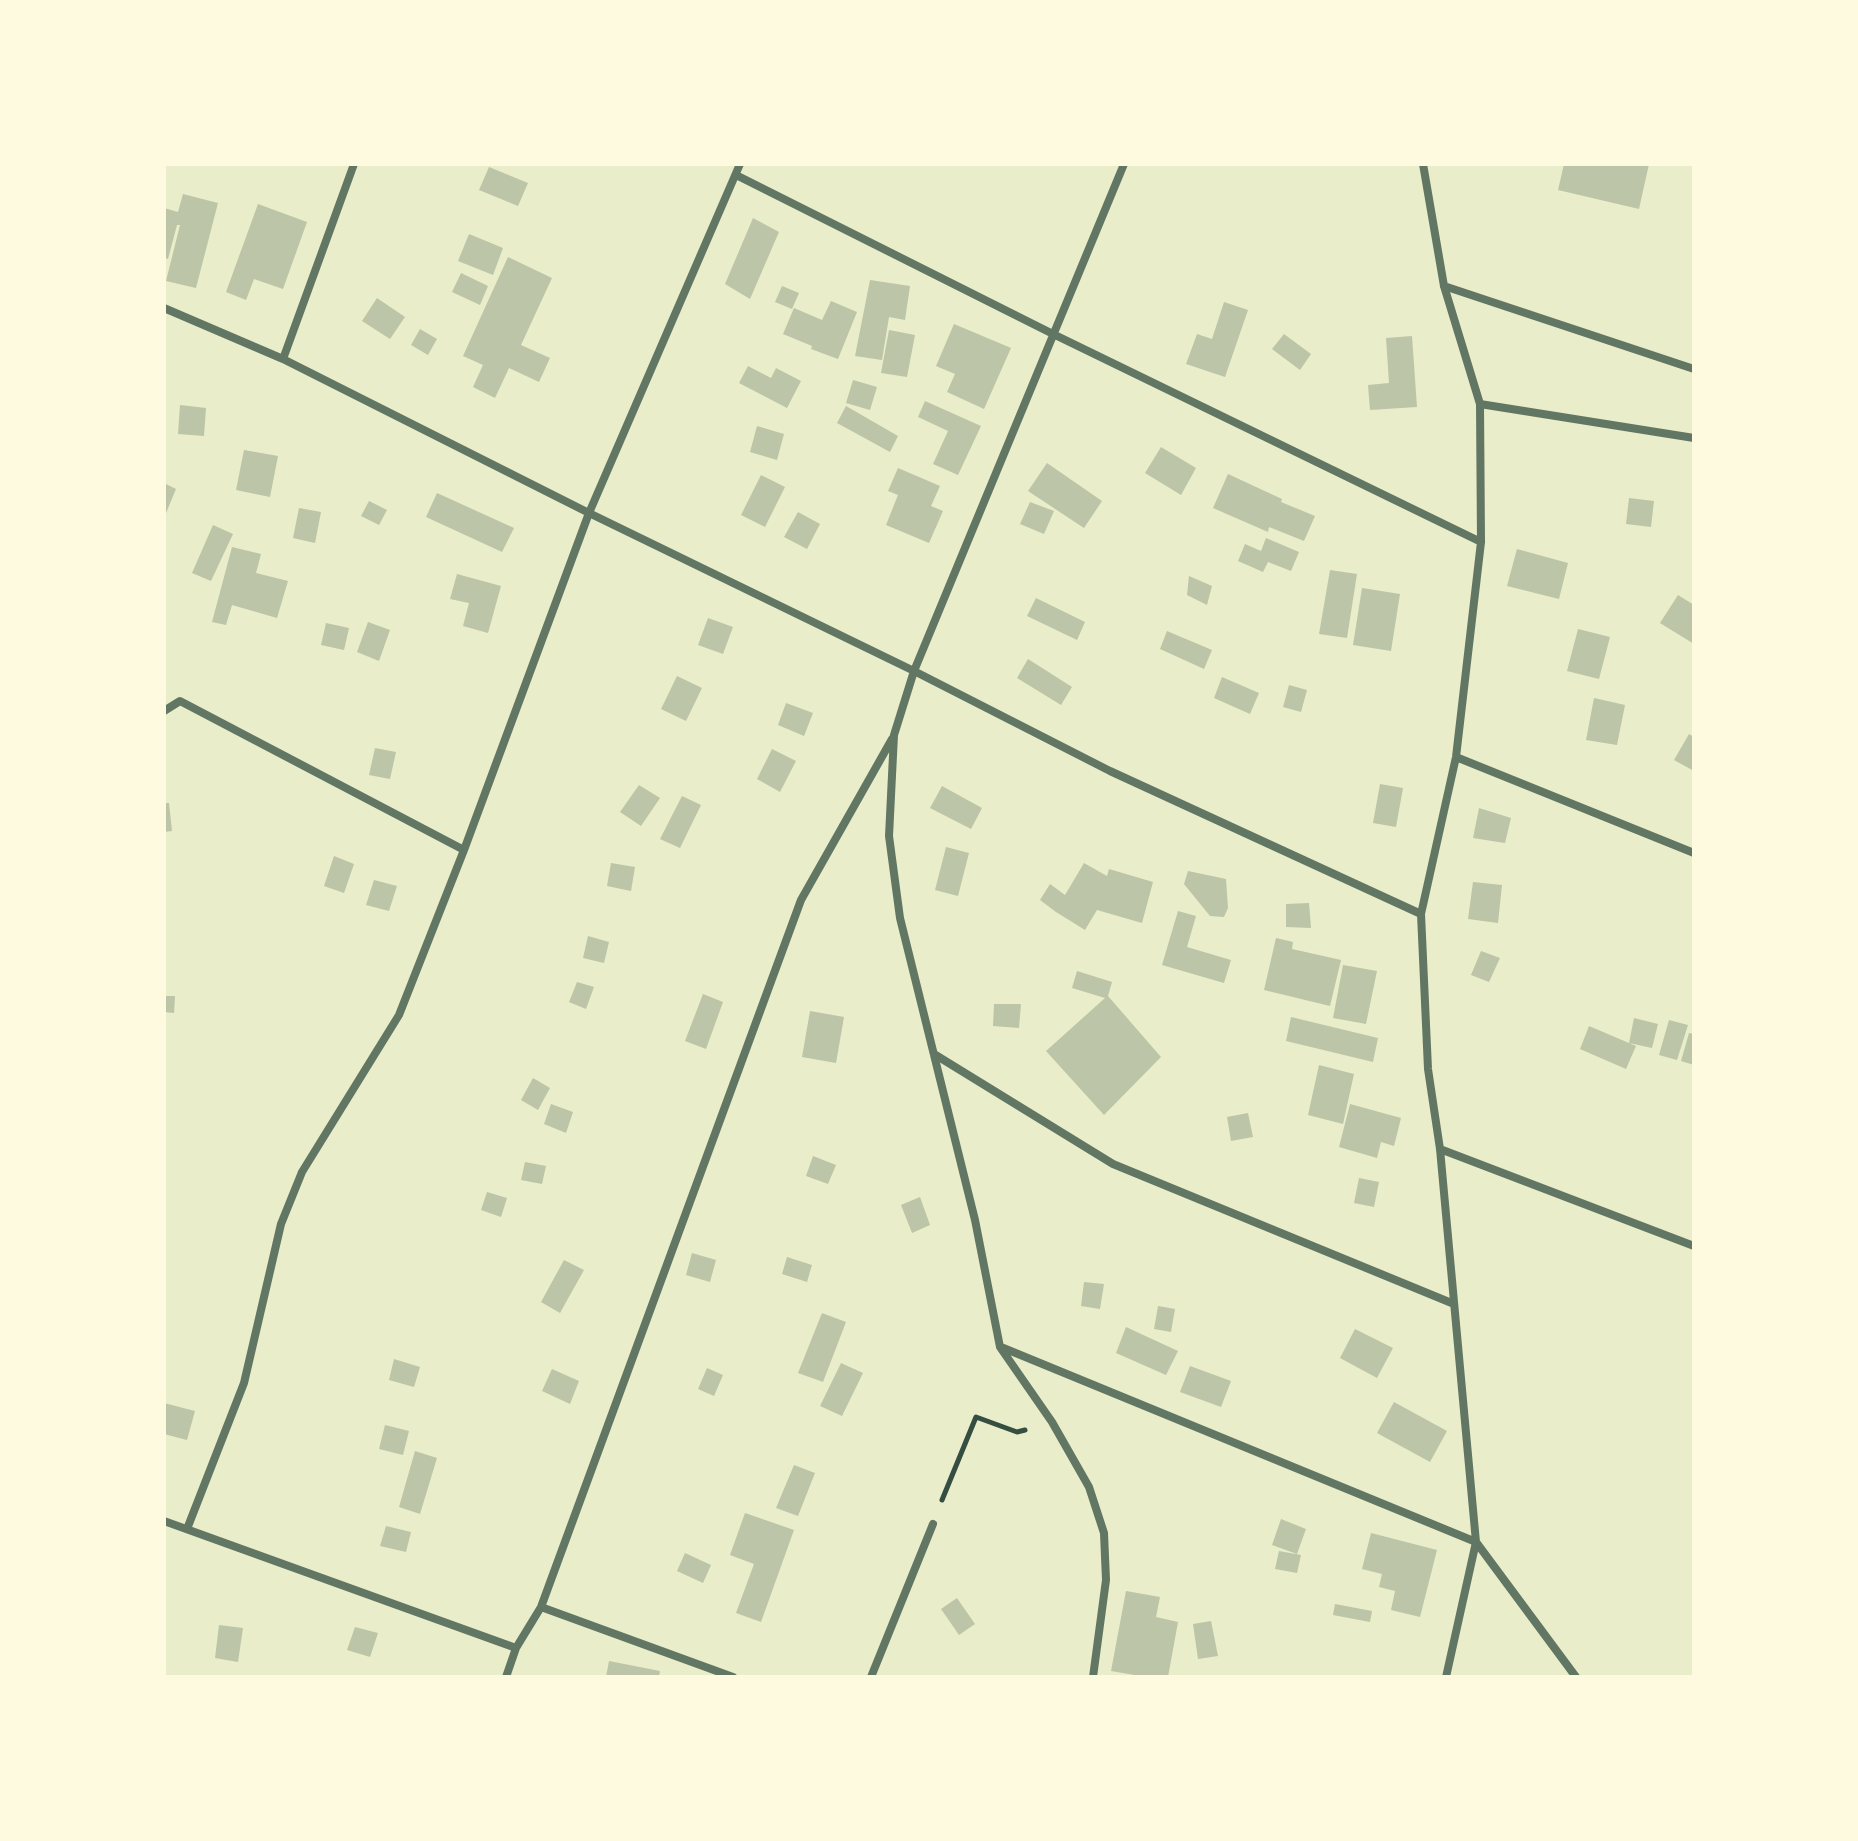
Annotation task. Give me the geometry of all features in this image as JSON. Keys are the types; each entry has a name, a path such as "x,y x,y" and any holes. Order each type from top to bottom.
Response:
{"street":[{"path":"283,359 354,164"},
{"path":"187,1529 244,1383 281,1224 302,1172 399,1015 589,513 740,164"},
{"path":"506,1677 516,1648 541,1607 801,900 894,735 914,671 1124,164"},
{"path":"1423,164 1444,286 1480,404 1481,542 1456,757 1421,914 1428,1069 1440,1149 1476,1542 1446,1677"},
{"path":"736,175 1053,334 1481,542"},
{"path":"1444,286 1694,369"},
{"path":"164,308 283,359 1110,771 1421,914"},
{"path":"1480,404 1694,438"},
{"path":"164,711 180,701 464,850"},
{"path":"894,735 889,836 900,918 975,1220 1000,1347 1052,1422 1089,1487 1104,1533 1106,1580 1093,1677"},
{"path":"1456,757 1694,853"},
{"path":"934,1053 1113,1164 1454,1304"},
{"path":"1440,1149 1694,1246"},
{"path":"1000,1347 1476,1542 1576,1677"},
{"path":"164,1521 516,1648"},
{"path":"871,1677 933,1524"},
{"path":"541,1607 733,1677"}],"path":[{"path":"933,1524 976,1417 1017,1432 1052,1422"}],"building":[{"path":"1564,164 1649,164 1639,209 1558,190"},
{"path":"489,167 528,183 518,206 479,190"},
{"path":"183,194 218,203 196,288 166,281 180,225 177,225 168,259 164,258 164,208 178,212"},
{"path":"258,204 307,222 283,289 254,279 246,300 226,292"},
{"path":"753,218 779,232 750,299 725,284"},
{"path":"469,234 503,248 493,275 458,261"},
{"path":"508,257 552,278 521,345 550,358 539,382 509,368 495,398 473,387 483,365 463,356"},
{"path":"461,273 488,286 480,305 452,292"},
{"path":"870,280 910,286 905,320 889,317 882,360 855,356"},
{"path":"782,286 799,293 792,309 775,302"},
{"path":"377,298 405,317 390,339 362,321"},
{"path":"831,301 857,312 838,359 783,334 794,308 822,320"},
{"path":"1224,302 1248,310 1225,377 1186,364 1197,334 1212,339"},
{"path":"954,324 1011,348 984,409 947,392 955,374 936,366"},
{"path":"420,329 437,339 428,355 411,345"},
{"path":"889,330 915,335 907,377 881,373"},
{"path":"1284,334 1311,354 1300,370 1272,349"},
{"path":"1412,336 1417,407 1370,410 1368,385 1389,383 1386,338"},
{"path":"748,366 771,378 776,368 801,381 787,408 739,383"},
{"path":"853,380 877,387 870,410 846,403"},
{"path":"925,401 981,426 958,475 933,464 948,431 918,417"},
{"path":"180,405 206,408 204,436 178,434"},
{"path":"846,406 898,436 890,452 837,423"},
{"path":"757,426 784,434 777,460 750,452"},
{"path":"1161,447 1196,468 1181,495 1145,473"},
{"path":"244,450 278,456 270,497 236,490"},
{"path":"1047,463 1102,501 1084,528 1028,491"},
{"path":"898,468 940,486 931,506 943,511 929,543 886,525 898,495 888,491"},
{"path":"1228,474 1315,516 1304,541 1269,527 1268,532 1213,508"},
{"path":"761,475 785,487 765,527 741,515"},
{"path":"164,483 176,489 164,518"},
{"path":"437,493 514,528 502,552 426,517"},
{"path":"1629,498 1654,501 1651,527 1626,524"},
{"path":"369,501 387,510 379,525 361,516"},
{"path":"1030,502 1054,511 1044,534 1020,524"},
{"path":"299,508 321,512 315,543 293,538"},
{"path":"798,512 820,524 807,549 784,537"},
{"path":"213,525 233,534 211,581 192,573"},
{"path":"1266,538 1299,552 1291,571 1268,562 1263,572 1238,561 1245,544 1261,551"},
{"path":"232,547 261,554 256,573 288,581 277,618 232,605 226,625 212,622"},
{"path":"1517,549 1568,563 1559,599 1507,586"},
{"path":"1330,570 1357,574 1347,638 1319,634"},
{"path":"457,574 501,586 488,633 463,626 469,603 450,599"},
{"path":"1189,576 1212,586 1207,605 1187,595"},
{"path":"1362,588 1400,594 1391,651 1353,645"},
{"path":"1678,595 1694,605 1694,644 1660,623"},
{"path":"1036,598 1085,622 1077,640 1027,616"},
{"path":"708,618 733,627 723,654 698,645"},
{"path":"368,622 390,630 379,661 357,652"},
{"path":"326,623 349,628 344,650 321,645"},
{"path":"1578,629 1610,637 1599,679 1567,671"},
{"path":"1167,631 1212,650 1204,669 1160,649"},
{"path":"1028,659 1072,687 1061,705 1017,678"},
{"path":"677,676 702,688 686,721 661,709"},
{"path":"1222,677 1259,693 1250,714 1214,698"},
{"path":"1289,685 1307,690 1301,712 1283,707"},
{"path":"1594,698 1625,705 1617,745 1586,740"},
{"path":"786,703 813,713 804,736 778,725"},
{"path":"1689,734 1694,737 1694,771 1674,760"},
{"path":"375,748 396,752 390,779 369,775"},
{"path":"772,749 796,761 780,792 757,779"},
{"path":"1380,784 1403,788 1396,827 1373,823"},
{"path":"639,785 660,798 641,826 620,812"},
{"path":"942,786 982,808 971,829 930,808"},
{"path":"682,796 701,805 680,848 660,839"},
{"path":"164,803 169,803 172,831 164,832"},
{"path":"1479,808 1511,818 1505,843 1473,838"},
{"path":"946,847 969,853 958,896 935,890"},
{"path":"334,856 354,864 344,893 324,886"},
{"path":"611,863 635,867 631,891 607,886"},
{"path":"1084,863 1107,876 1109,869 1153,882 1142,923 1097,910 1085,930 1040,900 1050,884 1065,895"},
{"path":"1188,871 1226,879 1228,908 1224,917 1210,916 1184,884"},
{"path":"374,880 397,886 389,911 366,905"},
{"path":"1473,882 1502,885 1498,923 1468,919"},
{"path":"1309,903 1311,928 1286,927 1286,904"},
{"path":"1178,911 1196,916 1187,947 1231,960 1224,983 1162,965"},
{"path":"588,936 609,942 604,963 583,958"},
{"path":"1276,938 1293,942 1292,949 1341,960 1330,1006 1264,990"},
{"path":"1481,951 1500,958 1489,982 1471,975"},
{"path":"1343,965 1377,971 1366,1024 1333,1018"},
{"path":"1077,971 1112,982 1108,996 1161,1057 1104,1115 1046,1051 1105,998 1072,988"},
{"path":"577,982 594,987 586,1009 569,1002"},
{"path":"703,994 723,1002 706,1049 685,1041"},
{"path":"164,996 175,996 174,1013 164,1012"},
{"path":"994,1004 1021,1004 1019,1028 993,1026"},
{"path":"810,1011 844,1017 836,1063 802,1057"},
{"path":"1291,1017 1378,1038 1373,1062 1286,1041"},
{"path":"1634,1018 1658,1024 1652,1048 1629,1043"},
{"path":"1669,1020 1688,1025 1677,1060 1659,1055"},
{"path":"1589,1026 1636,1046 1626,1069 1580,1049"},
{"path":"1689,1033 1694,1034 1694,1065 1681,1061"},
{"path":"1319,1065 1354,1074 1343,1124 1308,1115"},
{"path":"533,1078 550,1088 538,1110 521,1100"},
{"path":"551,1104 573,1112 566,1133 544,1124"},
{"path":"1350,1104 1401,1118 1394,1146 1381,1142 1377,1158 1339,1147"},
{"path":"1248,1113 1253,1137 1231,1141 1227,1117"},
{"path":"813,1156 836,1165 828,1184 806,1176"},
{"path":"525,1162 546,1166 542,1184 521,1180"},
{"path":"1359,1178 1379,1182 1374,1207 1354,1203"},
{"path":"487,1192 507,1198 501,1217 481,1210"},
{"path":"920,1197 930,1225 912,1233 901,1205"},
{"path":"692,1253 716,1260 710,1282 686,1275"},
{"path":"787,1257 812,1265 807,1282 782,1274"},
{"path":"564,1260 584,1270 560,1313 541,1302"},
{"path":"1084,1282 1104,1284 1100,1309 1081,1306"},
{"path":"1158,1306 1175,1309 1171,1332 1154,1329"},
{"path":"822,1313 846,1322 823,1382 798,1373"},
{"path":"1126,1327 1178,1351 1166,1375 1116,1353"},
{"path":"1355,1329 1393,1348 1377,1378 1340,1358"},
{"path":"394,1359 420,1367 414,1387 389,1380"},
{"path":"841,1363 863,1373 842,1416 820,1406"},
{"path":"1190,1366 1231,1381 1221,1407 1180,1392"},
{"path":"707,1368 723,1375 714,1396 698,1389"},
{"path":"552,1369 579,1381 570,1404 542,1391"},
{"path":"1394,1402 1447,1431 1430,1462 1377,1433"},
{"path":"164,1403 195,1411 187,1440 164,1434"},
{"path":"385,1425 409,1431 403,1455 379,1449"},
{"path":"415,1451 437,1458 420,1514 399,1507"},
{"path":"794,1465 815,1473 798,1516 776,1508"},
{"path":"745,1513 794,1530 761,1622 736,1613 754,1564 730,1555"},
{"path":"1281,1519 1306,1529 1297,1554 1272,1545"},
{"path":"386,1526 411,1532 406,1552 380,1546"},
{"path":"1371,1533 1437,1550 1420,1617 1391,1610 1395,1591 1379,1587 1382,1574 1362,1569"},
{"path":"1279,1551 1301,1555 1297,1573 1275,1569"},
{"path":"685,1553 711,1565 703,1583 677,1571"},
{"path":"1126,1591 1160,1597 1156,1617 1178,1622 1168,1677 1111,1671"},
{"path":"957,1598 975,1624 959,1635 941,1609"},
{"path":"1335,1604 1372,1611 1370,1622 1333,1615"},
{"path":"1211,1621 1218,1656 1198,1659 1193,1624"},
{"path":"219,1625 243,1628 238,1662 215,1658"},
{"path":"355,1627 378,1633 370,1657 347,1650"},
{"path":"609,1661 660,1671 659,1677 606,1677"}]}
